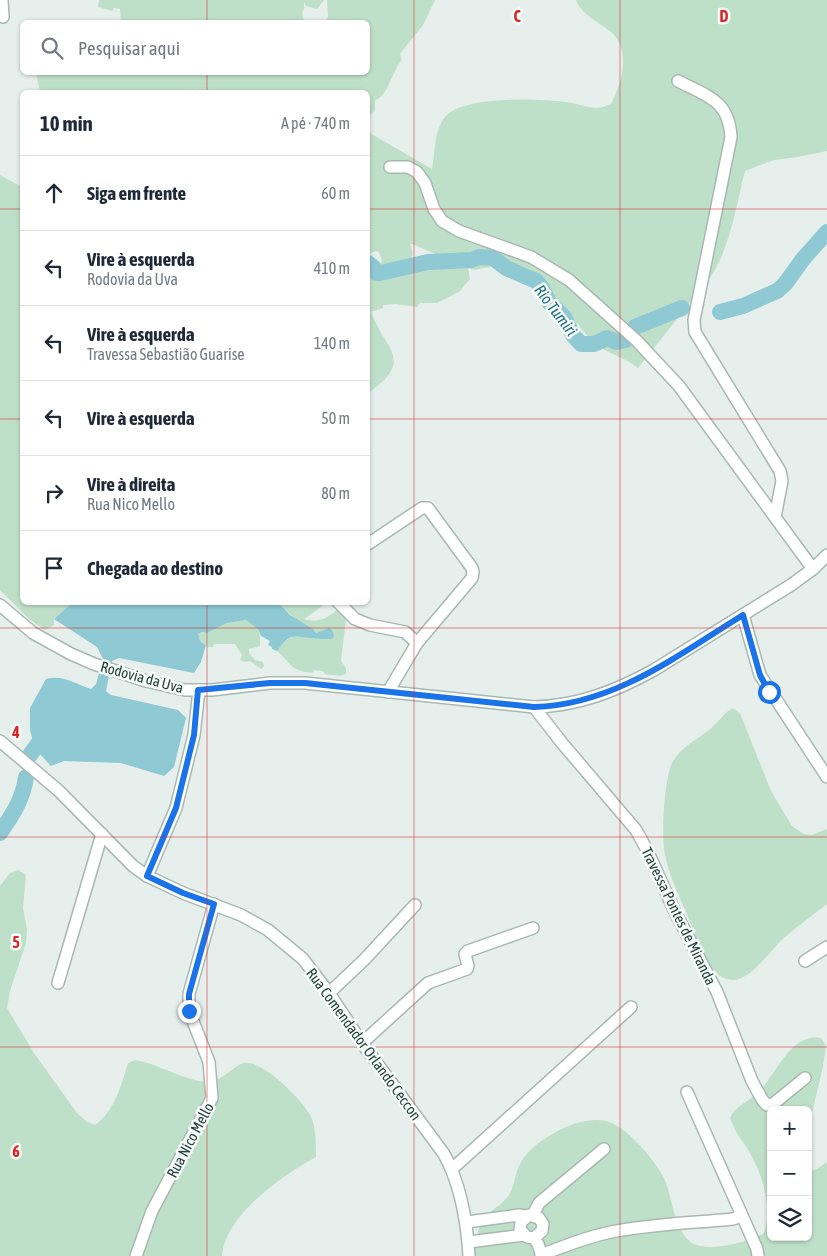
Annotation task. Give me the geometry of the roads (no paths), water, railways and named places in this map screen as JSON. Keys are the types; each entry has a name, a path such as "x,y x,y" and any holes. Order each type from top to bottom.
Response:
{"street":[{"path":"2,0 3,17"},
{"path":"678,81 716,102 725,112 730,125 730,137 694,320 695,332 780,471 782,481 775,517"},
{"path":"390,167 408,167 417,172 425,183 434,209 442,221 459,231 530,258 569,280 636,340 679,386 812,569"},
{"path":"370,543 426,507 474,572 472,578 417,643 388,692"},
{"name":"Rodovia da Uva","path":"0,605 33,633 71,654 94,664 170,686 198,690 281,683 305,683 534,707 569,704 597,697 654,670 790,585 827,555"},
{"path":"341,605 354,619 370,625 405,632 417,643"},
{"path":"743,615 760,675 827,777"},
{"path":"147,876 176,808 194,735 198,690"},
{"name":"Travessa Pontes de Miranda","path":"534,707 636,830 674,910 717,992 752,1081 762,1101 767,1105 773,1104 805,1078"},
{"name":"Rua Comendador Orlando Ceccon","path":"0,741 58,792 133,866 147,876 183,893 241,915 268,930 303,959 330,993 362,1043 444,1154 452,1169 467,1222 470,1256"},
{"path":"58,983 102,834"},
{"name":"Rua Nico Mello","path":"136,1256 152,1211 212,1098 209,1062 189,1011 189,994 214,904"},
{"path":"330,993 364,960 415,905"},
{"path":"362,1043 428,983 467,969 465,954 468,951 533,928"},
{"path":"805,961 827,946"},
{"path":"452,1169 631,1007"},
{"path":"687,1092 757,1249 758,1256"},
{"path":"604,1149 539,1203 530,1216 520,1225 538,1244 542,1256 574,1242 610,1232 649,1226 733,1219 741,1216"},
{"path":"467,1222 519,1215 539,1218 543,1228 540,1234 468,1242"},
{"path":"490,1219 494,1228 493,1238"}],"water":[{"path":"70,605 281,605 290,615 313,629 316,633 329,628 333,631 334,637 331,639 316,639 291,637 277,651 268,645 270,641 261,636 258,629 246,620 227,623 207,633 202,632 198,634 200,641 206,645 201,662 194,673 119,658 112,661 106,691 111,695 178,710 186,718 174,767 164,776 121,763 64,761 51,766 39,753 30,730 30,708 46,679 63,679 91,689 96,684 103,659 97,647 54,619"}],"waterway":[{"name":"Rio Tumiri","path":"720,312 743,306 777,291 785,284 803,259 827,232"},
{"name":"Rio Tumiri","path":"370,265 377,273 380,273 428,262 472,260 479,257 493,258 506,268 536,281 549,302 564,317 573,335 581,344 594,344 607,338 616,342 625,340 635,327 682,308"},
{"name":"Rio Tumiri","path":"30,755 48,730"},
{"name":"Rio Tumiri","path":"0,833 17,806 26,777"}]}
